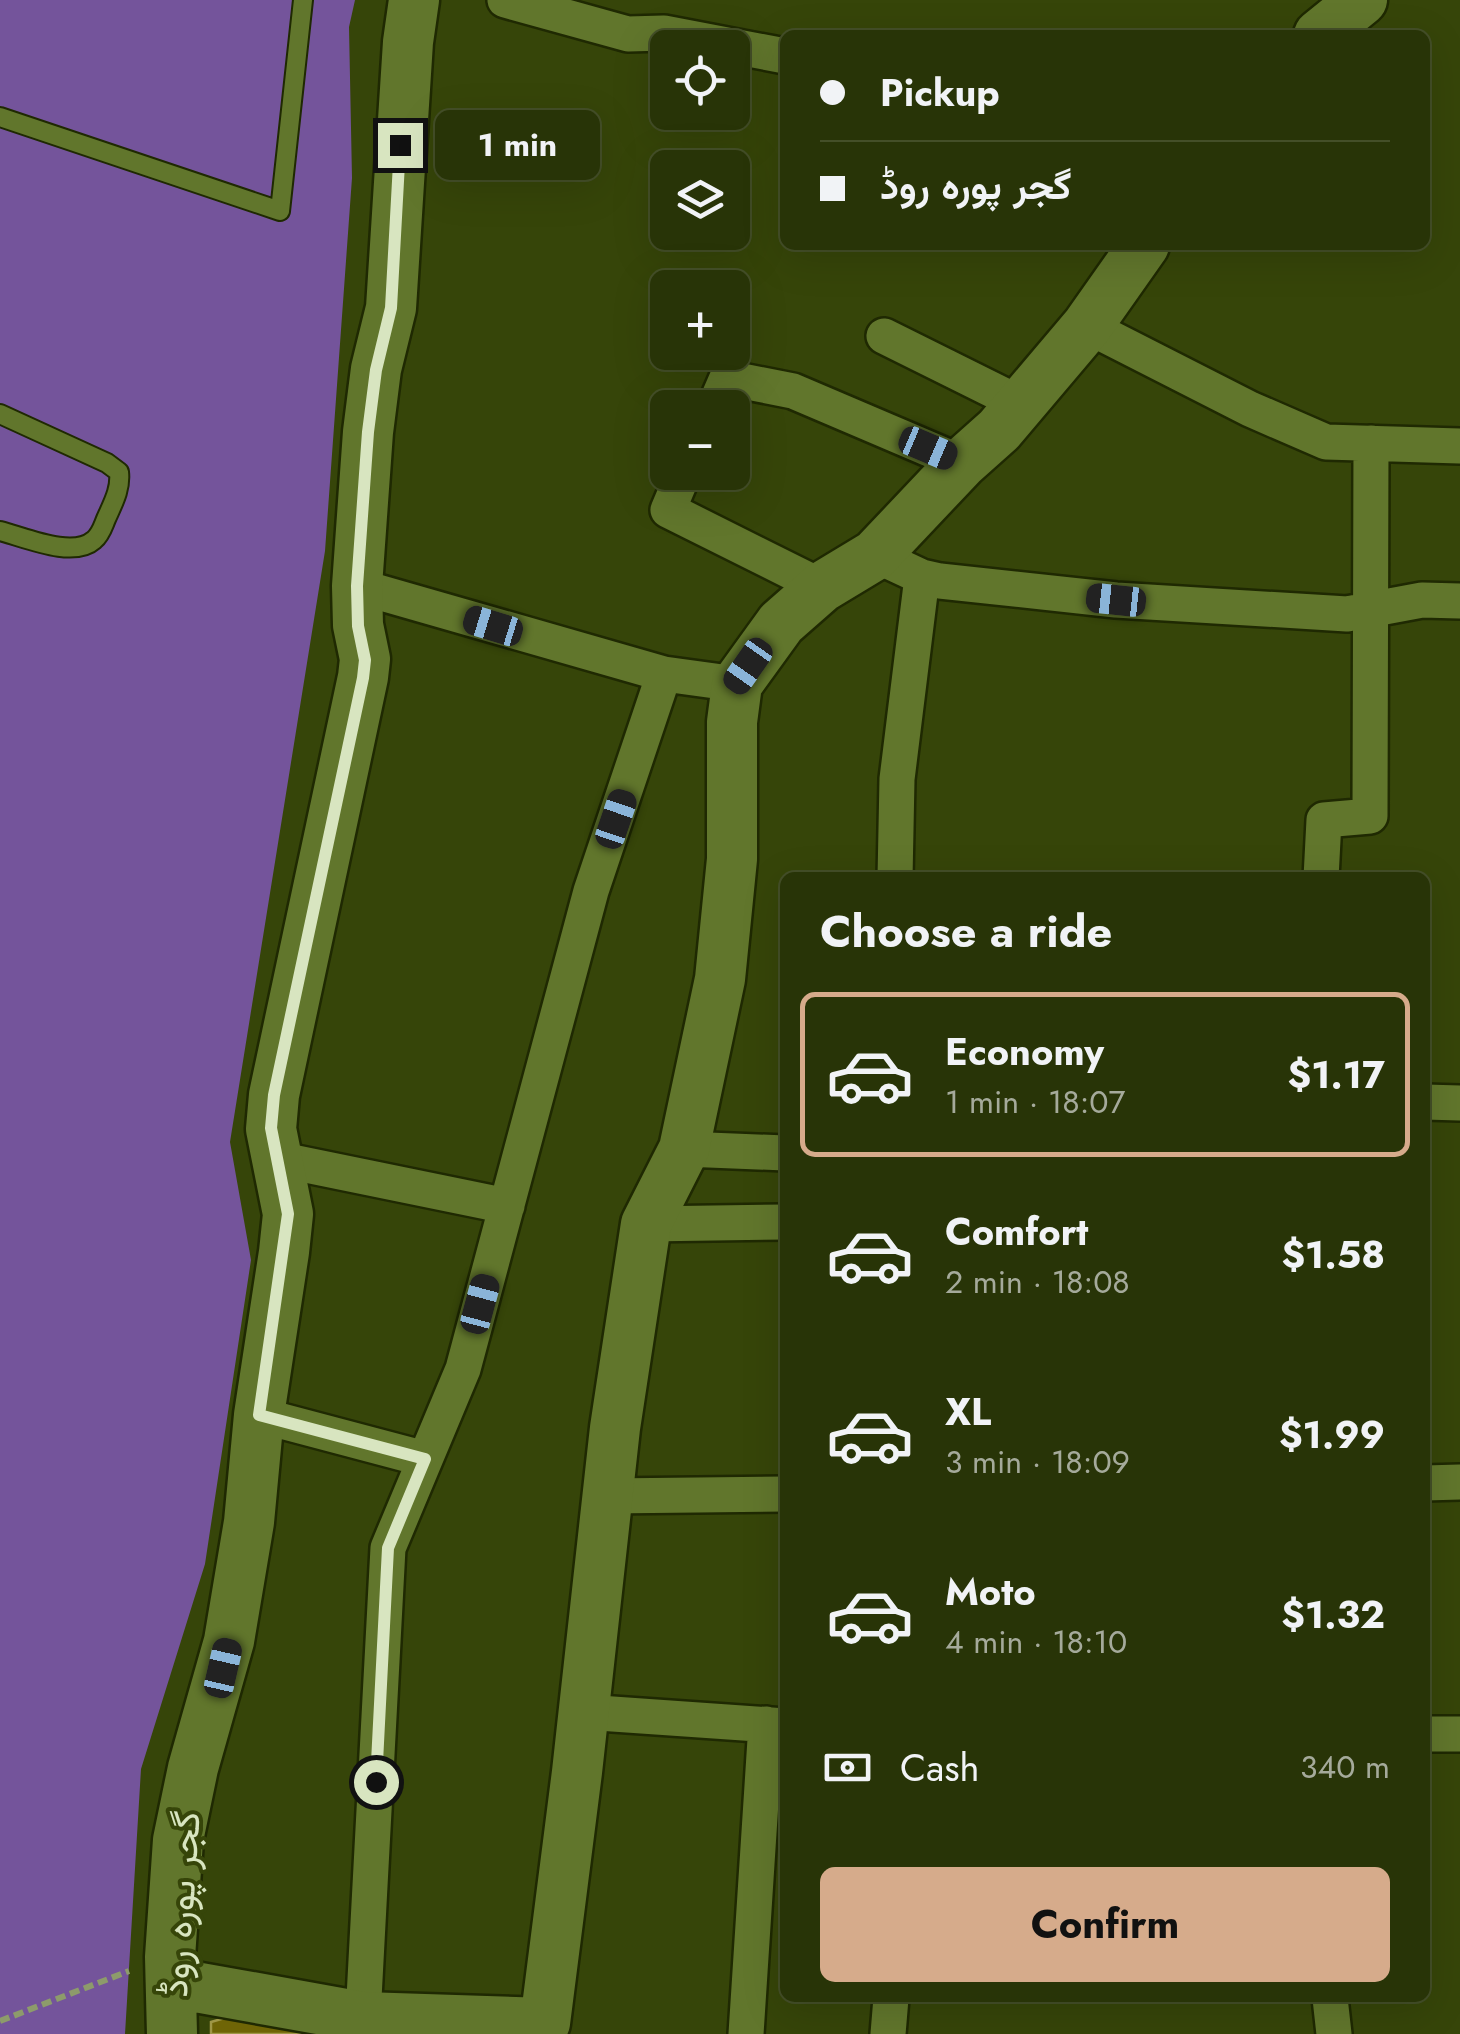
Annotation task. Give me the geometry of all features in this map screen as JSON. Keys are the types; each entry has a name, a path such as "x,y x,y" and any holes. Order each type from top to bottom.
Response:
{"street":[{"name":"گجر پورہ روڈ","path":"172,2034 178,1840 193,1768 229,1642 249,1522 259,1415 288,1214 271,1128 274,1095 363,678 365,660 358,626 357,586 368,432 376,370 391,308 414,0"},
{"path":"504,0 628,34 664,33 780,55"},
{"path":"1324,30 1362,0"},
{"path":"172,1970 364,2017 545,2023 607,1496 646,1224 684,1149 728,924 736,684 780,623 822,587 875,555 962,463 999,430 1087,326 1140,250"},
{"path":"1087,326 1250,409 1326,442 1460,446"},
{"path":"884,336 1020,404"},
{"path":"722,390 727,378 794,391 962,463"},
{"path":"1321,872 1324,820 1370,816 1370,443"},
{"path":"676,490 668,510 822,587"},
{"path":"875,555 922,577 1116,600 1347,614 1422,600 1460,600"},
{"path":"894,872 897,779 922,577"},
{"path":"357,586 664,674 736,684"},
{"path":"364,2017 388,1548 462,1370 591,891 664,674"},
{"path":"1430,1102 1460,1103"},
{"path":"684,1149 780,1154"},
{"path":"277,1159 507,1206"},
{"path":"646,1224 780,1222"},
{"path":"259,1415 425,1459"},
{"path":"1430,1482 1460,1482"},
{"path":"607,1496 780,1494"},
{"path":"584,1712 776,1725 746,2034"},
{"path":"1430,1734 1460,1734"},
{"path":"888,2034 892,2002"},
{"path":"1330,2002 1334,2034"}],"lane":[{"path":"0,117 280,211 303,0"},
{"path":"0,414 107,463 119,472 120,483 100,534 92,543 78,548 63,546 0,530"}],"path":[{"path":"0,2021 105,1978 172,1970"}],"shaded area":[{"path":"0,0 355,0 349,27 352,178 325,551 230,1142 251,1260 205,1564 141,1769 125,2034 0,2034"}],"building":[{"path":"259,2008 331,2034 211,2034 211,2022"}],"route":[{"path":"376,1782 388,1548 425,1459 259,1415 288,1214 271,1128 274,1095 365,660 358,626 357,586 368,432 376,370 391,308 400,145"}]}
